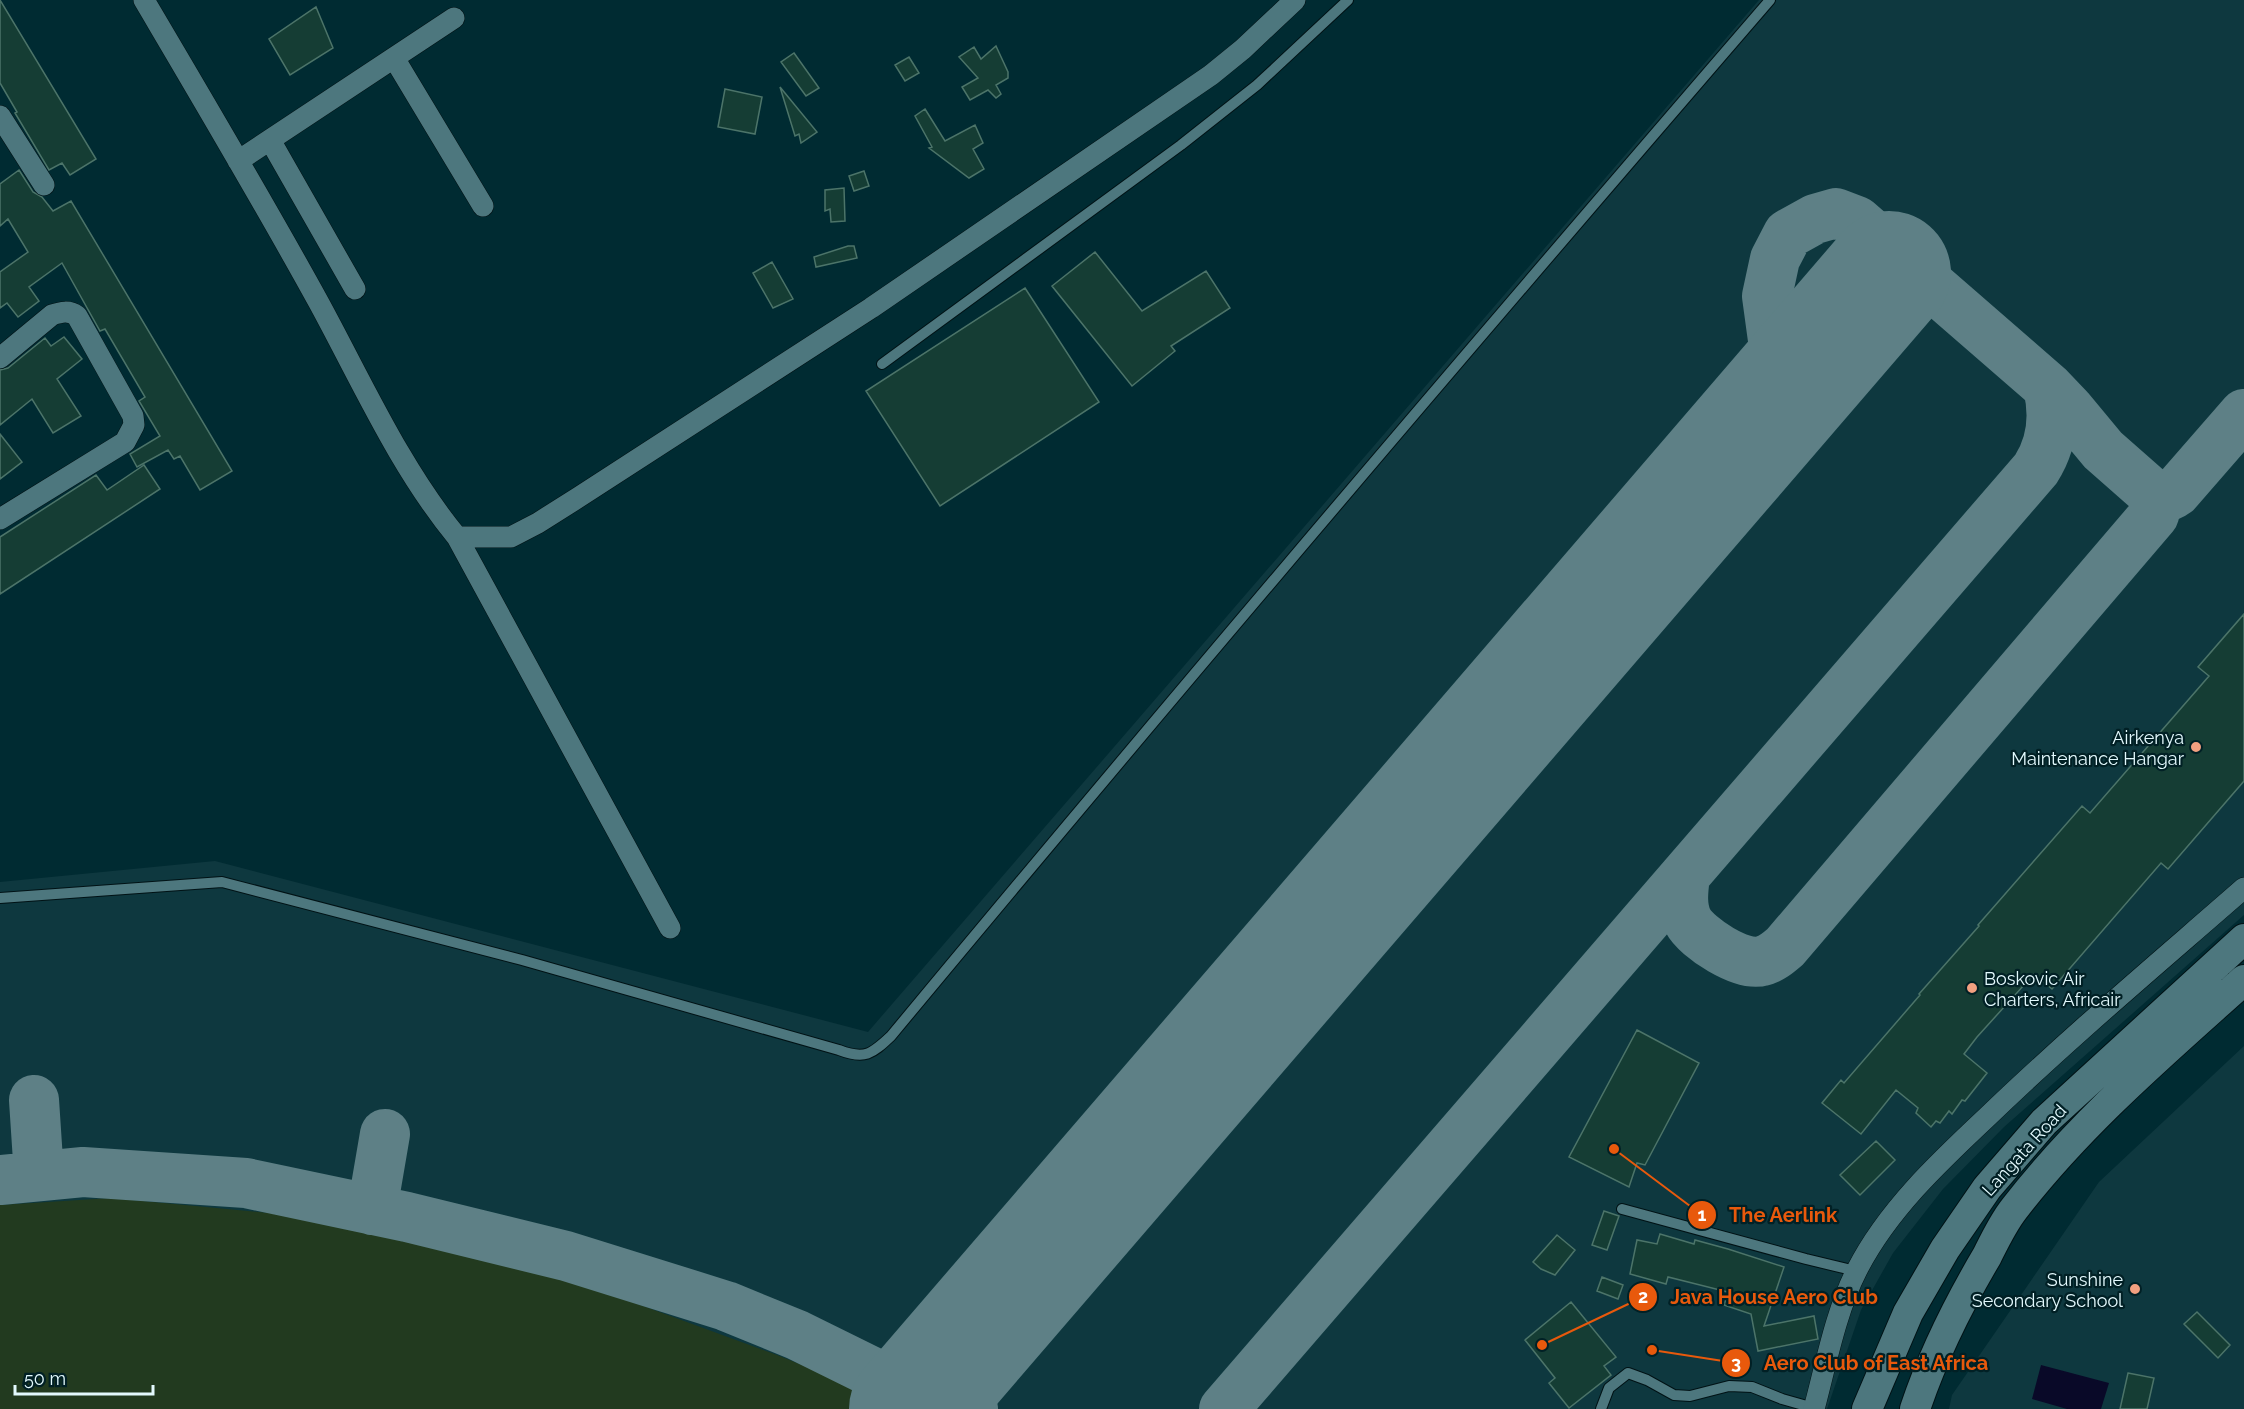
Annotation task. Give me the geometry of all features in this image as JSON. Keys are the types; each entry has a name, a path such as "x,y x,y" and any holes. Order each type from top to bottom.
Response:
{"main road":[{"name":"Langata Road","path":"1867,1409 1908,1313 1945,1249 1986,1188 2044,1122 2244,939"},
{"name":"Langata Road","path":"1915,1409 1953,1315 2012,1211 2040,1176 2085,1128 2244,980"}],"street":[{"path":"144,0 318,300 405,462 428,499 457,537 670,928"},
{"path":"457,537 511,537 538,524 871,308 1211,75 1243,49 1295,0"},
{"path":"238,161 454,18"},
{"path":"394,58 483,206"},
{"path":"0,116 7,144 44,185"},
{"path":"270,140 355,289"},
{"path":"0,358 52,315 72,312 77,316 133,416 134,425 125,442 0,519"},
{"path":"1814,1408 1845,1297 1856,1271 1873,1242 1928,1173 2029,1076 2244,888"}],"lane":[{"path":"882,364 1181,145 1257,85 1348,0"},
{"path":"0,898 222,882 522,960 854,1056 875,1052 891,1036 1355,484 1770,0"},
{"path":"1622,1209 1806,1260 1856,1271"},
{"path":"1601,1409 1609,1388 1628,1373 1647,1380 1674,1395 1690,1395 1729,1386 1752,1387 1814,1408"}],"shaded area":[{"path":"1759,0 2244,0 2244,915 2004,1127 1943,1189 1893,1253 1861,1310 1827,1409 0,1409 0,882 215,861 868,1032"},
{"name":"Sunshine Secondary School","path":"2244,1046 2244,1409 1949,1409 1952,1395 2099,1182"},
{"path":"111,1198 280,1214 482,1247 777,1355 877,1395 865,1409 0,1409 0,1205"}],"water":[{"path":"2041,1365 2109,1383 2101,1409 2067,1409 2032,1399"}],"building":[{"path":"0,0 96,159 70,175 62,163 49,170 0,83"},
{"path":"316,7 333,48 290,75 269,39"},
{"path":"996,46 1008,72 1008,78 996,85 1001,94 996,98 988,90 970,100 962,87 978,78 959,57 974,47 981,59"},
{"path":"794,53 819,88 806,96 781,62"},
{"path":"909,57 919,73 905,81 895,65"},
{"path":"780,87 817,132 801,143 799,134 795,136"},
{"path":"725,89 762,97 755,134 718,127"},
{"path":"925,109 945,141 975,125 983,143 973,149 984,169 969,178 929,148 932,147 915,116"},
{"path":"19,170 33,192 42,197 53,211 71,201 232,471 200,490 180,456 174,459 168,450 137,467 130,454 160,436 139,401 145,397 105,329 100,331 62,263 29,287 39,301 18,317 7,303 0,308 0,272 28,252 8,219 0,226 0,184"},
{"path":"864,171 869,186 854,191 849,176"},
{"path":"844,188 845,221 831,222 830,209 825,211 825,190"},
{"path":"854,246 857,258 816,267 814,257"},
{"path":"1095,252 1142,311 1206,271 1230,308 1171,346 1175,351 1132,386 1052,286"},
{"path":"772,262 793,299 773,308 753,273"},
{"path":"1025,288 1099,402 940,506 866,391"},
{"path":"64,337 82,359 57,379 81,416 53,433 32,399 0,425 0,370 8,368 45,338 51,346"},
{"path":"0,434 22,462 0,479"},
{"path":"144,465 160,489 0,594 0,537 96,475 107,490"},
{"path":"2244,614 2244,781 2168,869 2161,863 2052,989 2034,974 1977,1037 1964,1054 1987,1073 1952,1114 1949,1111 1940,1123 1936,1121 1931,1127 1916,1113 1918,1108 1896,1090 1861,1134 1822,1103 1841,1080 1844,1083 2082,806 2090,813 2209,676 2198,667"},
{"path":"1637,1030 1699,1063 1645,1165 1637,1163 1629,1187 1569,1157"},
{"path":"1876,1141 1895,1160 1860,1195 1840,1175"},
{"path":"1604,1211 1619,1216 1607,1250 1592,1245"},
{"path":"1660,1234 1694,1244 1695,1240 1784,1267 1764,1326 1814,1316 1818,1339 1758,1351 1751,1314 1724,1305 1728,1292 1668,1277 1666,1284 1630,1274 1637,1240 1657,1244"},
{"path":"1557,1235 1575,1250 1555,1275 1541,1269 1533,1262"},
{"path":"1602,1277 1623,1285 1618,1299 1597,1291"},
{"path":"1571,1302 1616,1357 1604,1366 1611,1375 1569,1408 1549,1383 1555,1378 1525,1340"},
{"path":"2197,1312 2230,1345 2218,1358 2184,1324"},
{"path":"2128,1373 2154,1378 2147,1409 2120,1409"}],"taxiway":[{"path":"1685,876 1683,905 1688,921 1710,943 1743,960 1753,962 1762,961 1780,951 2154,515 2157,504 2153,494 2103,450 2048,387 1857,221 1836,213 1815,219 1788,234 1775,259 1767,296 1776,362"},
{"path":"1224,1409 2036,469 2046,450 2051,430 2048,387"},
{"path":"2153,494 2165,497 2176,492 2244,414"},
{"path":"34,1100 39,1176"},
{"path":"372,1210 385,1134"},
{"path":"0,1180 83,1172 246,1183 407,1217 566,1256 726,1306 797,1335 872,1372 919,1400"},
{"path":"973,1409 958,1387 960,1374 969,1350 1007,1297"}],"runway":[{"path":"911,1409 1889,273"}],"place":[{"name":"Airkenya Maintenance Hangar","path":"2196,747"},
{"name":"Boskovic Air Charters, Africair","path":"1972,988"},
{"name":"The Aerlink","path":"1614,1149"},
{"name":"Sunshine Secondary School","path":"2135,1289"},
{"name":"Java House Aero Club","path":"1542,1345"},
{"name":"Aero Club of East Africa","path":"1652,1350"}]}
